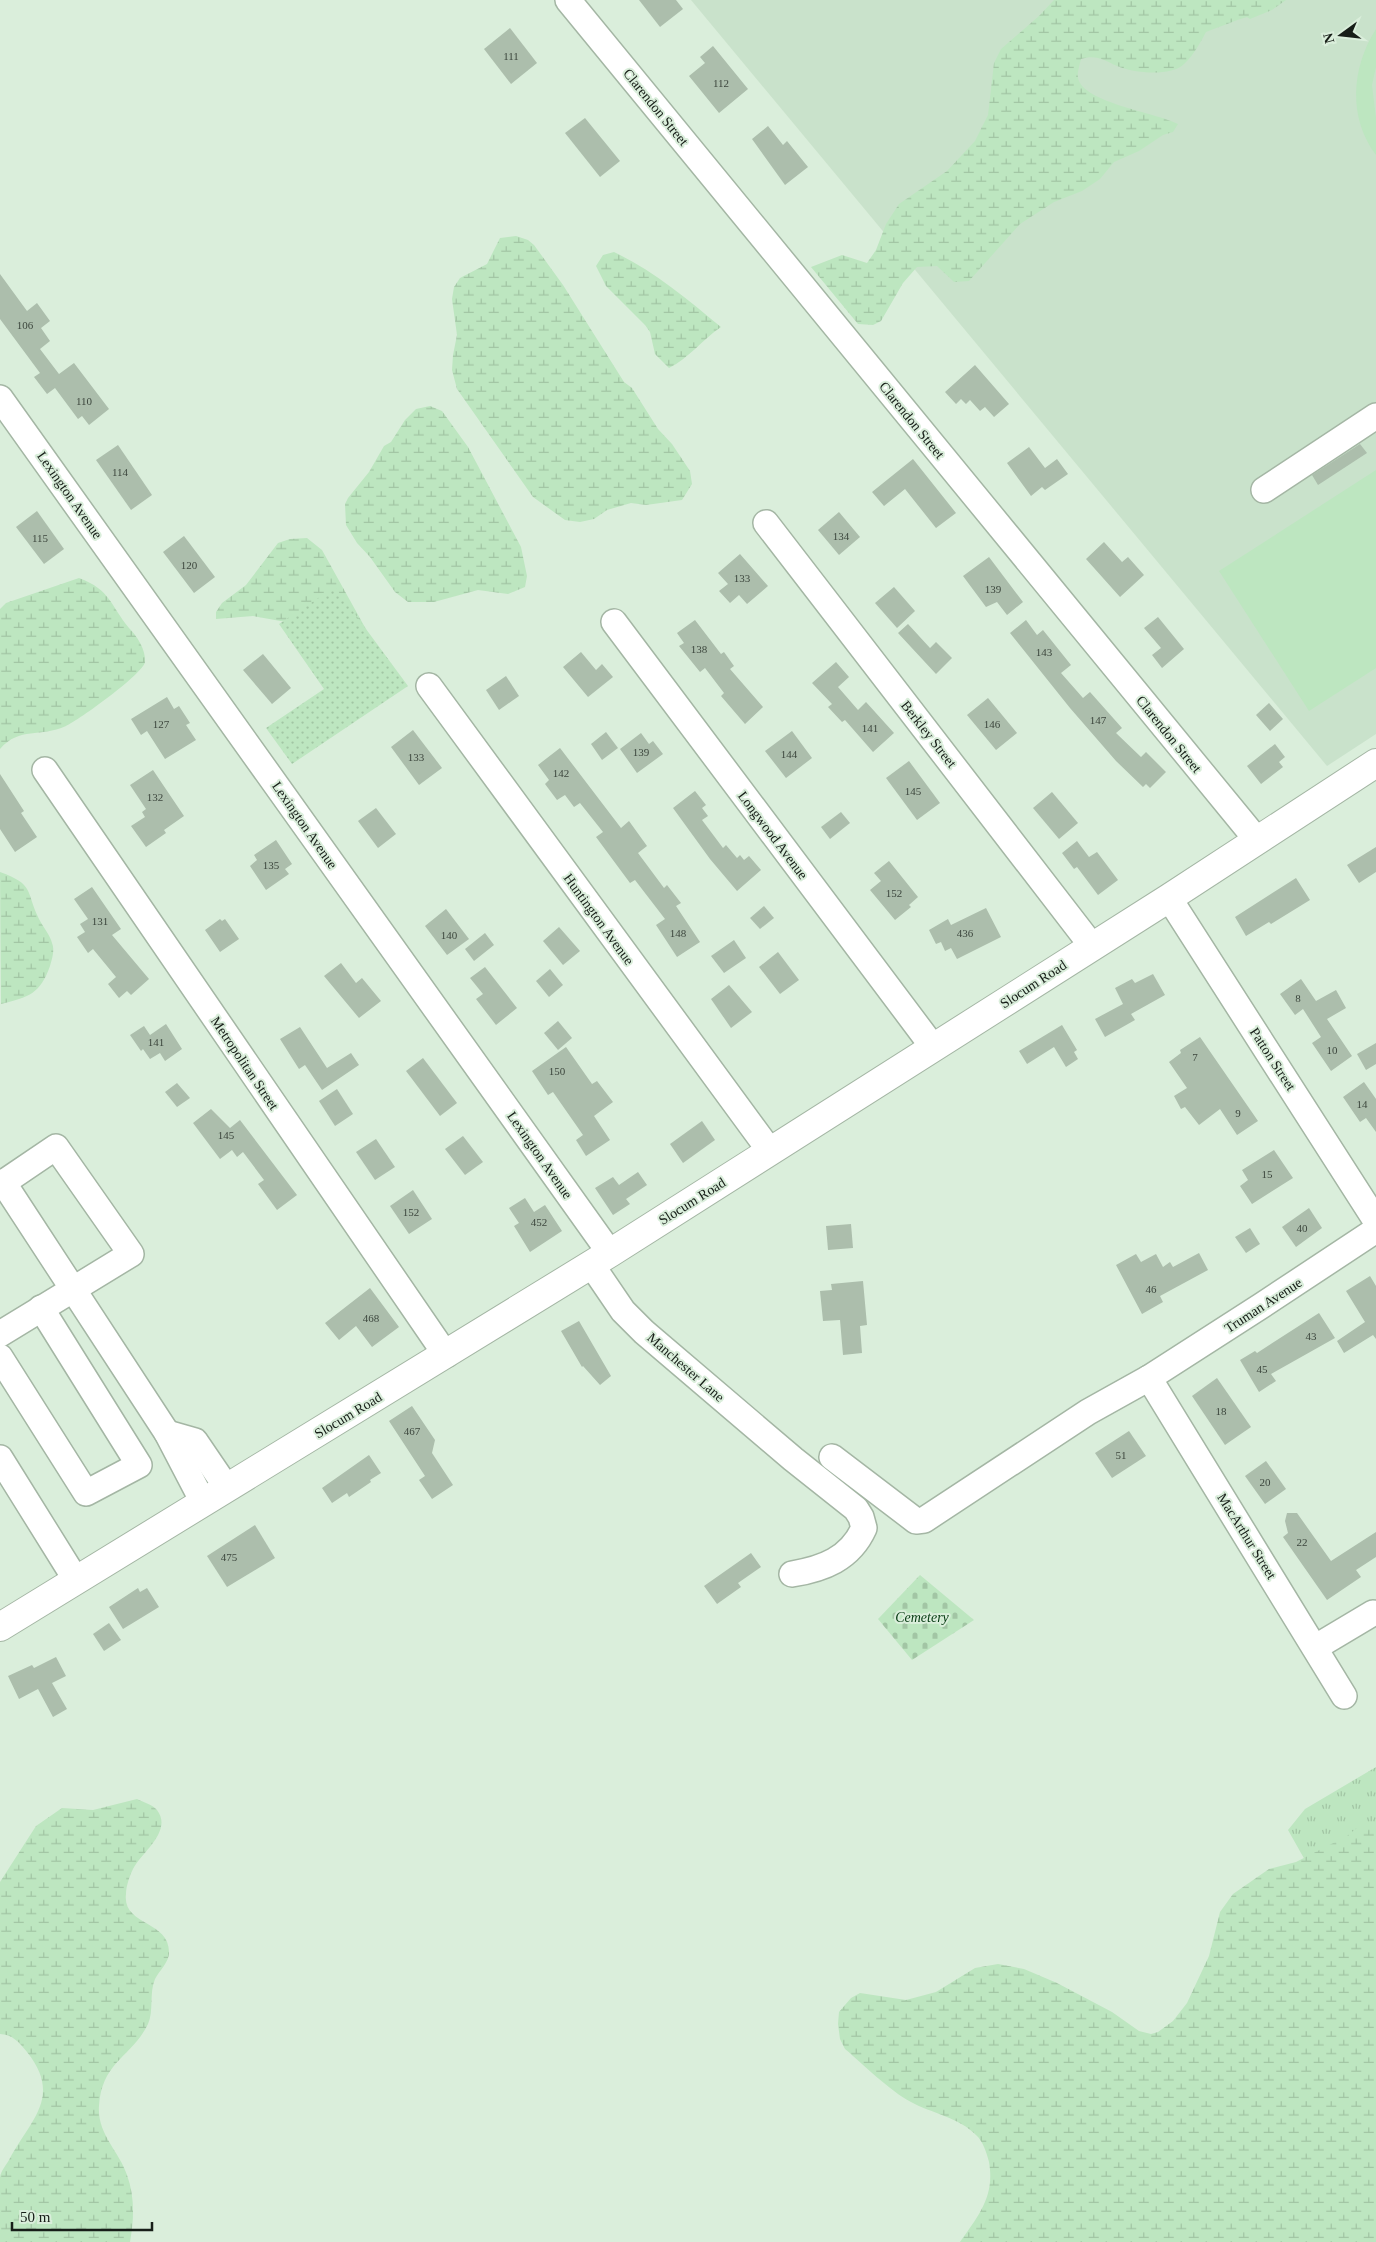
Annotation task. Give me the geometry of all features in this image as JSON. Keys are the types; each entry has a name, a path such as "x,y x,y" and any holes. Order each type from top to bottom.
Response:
{"main road":[{"name":"Slocum Road","path":"0,1627 446,1355 1169,898 1376,763"}],"street":[{"name":"Clarendon Street","path":"568,0 1256,840"},
{"name":"Lexington Avenue","path":"0,398 600,1258"},
{"path":"1264,490 1376,416"},
{"name":"Berkley Street","path":"766,523 1092,946"},
{"name":"Longwood Avenue","path":"614,622 933,1048"},
{"name":"Huntington Avenue","path":"429,686 770,1151"},
{"name":"Metropolitan Street","path":"45,770 446,1355"},
{"name":"Patton Street","path":"1169,898 1376,1221"},
{"path":"0,1334 74,1288 131,1254 56,1147 2,1183 74,1288 167,1432 203,1502"},
{"name":"Truman Avenue","path":"832,1458 919,1522 1018,1461 1088,1412 1148,1378 1376,1230"},
{"name":"Manchester Lane","path":"600,1258 624,1312 644,1332 793,1459 856,1509 864,1528 851,1550 818,1570 792,1574"},
{"path":"0,1357 86,1493 139,1465 42,1308"},
{"name":"MacArthur Street","path":"1148,1378 1316,1647 1344,1696"},
{"path":"167,1432 195,1441 227,1488"},
{"path":"0,1458 76,1580"},
{"path":"1316,1647 1373,1613"}],"shaded area":[{"path":"691,0 1376,0 1376,734 1327,766"}],"green space":[{"path":"1054,0 1286,0 1272,10 1250,19 1247,17 1206,32 1188,60 1178,68 1170,71 1142,72 1117,66 1096,57 1081,59 1078,78 1083,87 1107,101 1178,124 1173,132 1163,135 1139,151 1114,162 1100,179 1082,191 1054,202 1020,224 969,281 954,282 937,266 917,267 903,283 881,321 873,325 858,324 811,267 842,255 867,263 876,250 886,224 899,204 947,171 975,141 988,115 994,63 1001,49 1039,16"},
{"path":"1376,29 1376,67 1372,85 1376,118 1376,155 1367,141 1361,125 1356,93 1362,60"},
{"path":"516,236 528,240 534,245 563,285 624,382 632,388 658,429 672,444 690,471 692,484 682,500 646,505 631,503 607,510 594,519 580,522 565,520 533,497 457,389 452,370 457,335 452,299 454,287 460,278 487,264 500,238"},
{"path":"614,252 656,277 721,327 683,359 669,368 655,354 650,332 645,325 606,286 596,266 603,255"},
{"path":"430,406 442,411 468,447 521,547 527,576 525,587 508,594 478,590 434,602 408,602 395,592 370,557 357,543 346,525 345,504 369,472 384,446 391,442 405,420 416,409"},
{"path":"1376,470 1376,668 1309,711 1219,571"},
{"path":"307,538 322,550 367,631 297,624 253,616 216,619 216,612 222,603 246,585 278,543 290,539"},
{"path":"79,578 98,588 109,599 135,635 144,653 145,662 142,668 123,686 73,722 57,729 15,737 0,749 0,609 6,603"},
{"path":"335,587 408,686 292,764 266,728 324,689 279,624"},
{"path":"0,872 24,885 39,919 51,940 53,949 50,966 42,983 32,993 1,1004"},
{"name":"Cemetery","path":"920,1575 974,1620 912,1660 878,1619"},
{"path":"1376,1767 1376,2145 1341,1924 1288,1830 1305,1809"},
{"path":"137,1799 157,1810 161,1818 161,1826 154,1841 132,1871 126,1894 127,1904 131,1912 138,1918 162,1934 167,1942 169,1953 153,1984 151,2013 148,2024 134,2044 112,2069 101,2091 99,2116 101,2125 130,2183 133,2208 130,2242 0,2242 0,2177 33,2120 43,2095 42,2082 37,2068 27,2052 12,2037 0,2034 0,1882 36,1826 62,1808 93,1810"},
{"path":"1376,1825 1376,2242 960,2242 984,2205 990,2185 989,2162 981,2141 962,2124 919,2106 903,2097 886,2085 845,2049 840,2039 839,2012 851,1998 860,1993 906,2000 936,1992 975,1968 998,1964 1024,1969 1057,1983 1112,2012 1139,2031 1151,2034 1158,2032 1173,2021 1187,2003 1209,1956 1220,1912 1233,1894 1269,1869 1296,1862 1347,1836 1357,1828"}],"building":[{"path":"639,0 676,0 683,9 660,27"},
{"path":"510,28 537,63 511,84 484,49"},
{"path":"713,46 748,89 719,113 689,76 705,63 700,57"},
{"path":"585,118 620,161 600,177 565,133"},
{"path":"768,126 783,145 787,141 808,167 785,185 752,139"},
{"path":"0,274 27,311 37,303 50,321 41,328 50,341 40,349 59,374 74,363 109,409 89,425 82,416 78,419 55,388 47,394 34,377 40,373 0,319"},
{"path":"975,365 1009,404 994,417 985,407 980,411 970,400 966,404 961,399 956,404 945,392"},
{"path":"1360,444 1367,453 1318,485 1312,475"},
{"path":"118,445 152,495 131,510 96,460"},
{"path":"1029,447 1045,468 1057,459 1068,474 1045,490 1042,487 1031,496 1007,463"},
{"path":"913,459 956,513 936,528 905,489 884,506 872,492"},
{"path":"37,511 64,549 44,564 16,527"},
{"path":"839,512 860,537 839,555 818,530"},
{"path":"184,536 215,577 194,593 163,552"},
{"path":"1104,542 1122,562 1128,557 1144,575 1120,597 1086,559"},
{"path":"740,554 768,586 747,604 739,595 730,603 719,591 728,584 718,573"},
{"path":"989,557 1023,602 1007,615 997,602 986,607 963,576"},
{"path":"894,587 915,611 897,628 875,603"},
{"path":"1158,617 1184,649 1162,668 1152,655 1161,648 1144,628"},
{"path":"695,620 721,654 724,652 734,666 730,669 763,707 745,724 721,696 724,693 705,668 700,672 679,646 684,643 677,633"},
{"path":"1026,620 1037,635 1043,630 1071,665 1061,673 1083,698 1090,692 1122,728 1116,733 1141,757 1146,752 1166,772 1150,788 1146,784 1143,787 1116,761 1070,708 1010,633"},
{"path":"908,624 930,648 936,642 952,658 936,674 898,633"},
{"path":"581,652 596,670 602,664 613,677 588,697 563,667"},
{"path":"263,654 291,688 272,704 243,670"},
{"path":"836,662 849,677 838,687 858,710 866,702 894,733 873,752 845,720 842,722 828,707 832,704 812,683"},
{"path":"506,676 519,696 499,710 486,690"},
{"path":"167,697 174,709 179,706 190,723 186,725 196,740 165,759 147,731 141,735 131,719"},
{"path":"988,698 1017,733 996,750 967,715"},
{"path":"1269,703 1283,719 1270,731 1256,715"},
{"path":"413,730 442,768 419,785 391,747"},
{"path":"792,731 812,758 786,778 765,751"},
{"path":"606,732 618,748 602,760 591,744"},
{"path":"641,733 649,744 653,741 663,754 637,773 620,749"},
{"path":"1275,744 1285,757 1279,762 1283,767 1261,784 1247,766"},
{"path":"560,748 621,828 629,821 647,846 638,853 664,888 667,885 681,903 676,906 700,942 677,957 656,925 665,919 635,880 630,883 596,837 603,832 580,803 574,807 565,795 557,800 545,784 549,780 538,765"},
{"path":"909,761 940,803 917,820 886,778"},
{"path":"153,770 184,816 164,830 166,833 146,847 131,826 145,817 142,812 146,809 130,785"},
{"path":"0,774 24,811 21,813 37,837 15,852 0,829"},
{"path":"695,791 706,805 702,808 708,816 702,820 723,848 726,845 737,858 740,855 744,860 749,856 761,870 737,891 710,859 673,808"},
{"path":"1052,792 1078,823 1059,839 1033,808"},
{"path":"376,808 396,834 378,848 358,821"},
{"path":"841,812 850,823 830,839 821,827"},
{"path":"276,840 292,864 285,869 289,874 266,890 250,866 257,860 254,855"},
{"path":"1077,841 1089,857 1097,852 1118,880 1098,895 1077,867 1074,869 1062,853"},
{"path":"1376,847 1376,872 1359,883 1347,865"},
{"path":"889,861 918,897 909,905 911,907 895,920 870,890 881,881 874,873"},
{"path":"1296,878 1310,900 1271,924 1269,922 1246,936 1235,917"},
{"path":"92,887 121,929 112,935 149,979 131,995 127,991 119,998 108,984 116,977 93,949 88,953 77,937 85,932 80,924 88,919 74,899"},
{"path":"764,906 774,918 760,929 750,918"},
{"path":"986,908 1001,937 957,959 951,948 945,951 941,942 936,944 929,930 948,919 951,925"},
{"path":"446,909 469,939 447,955 425,926"},
{"path":"220,919 222,921 225,919 239,939 220,952 205,930"},
{"path":"559,927 580,951 563,965 543,941"},
{"path":"485,933 494,945 474,961 465,949"},
{"path":"734,940 746,958 724,973 711,956"},
{"path":"778,952 799,980 780,994 759,967"},
{"path":"341,963 356,983 362,978 381,1001 359,1018 324,976"},
{"path":"485,967 517,1008 496,1025 476,999 483,994 470,978"},
{"path":"550,969 563,985 549,997 536,981"},
{"path":"1153,974 1165,995 1131,1014 1135,1020 1105,1037 1095,1019 1123,1004 1115,988 1132,979 1135,983"},
{"path":"1301,979 1316,1001 1336,990 1346,1008 1327,1019 1352,1056 1331,1071 1312,1043 1321,1037 1303,1009 1295,1015 1280,994"},
{"path":"729,985 752,1012 731,1028 711,999"},
{"path":"558,1021 572,1038 558,1050 544,1033"},
{"path":"166,1024 182,1049 165,1061 160,1053 150,1059 143,1049 141,1051 130,1035 144,1026 150,1035"},
{"path":"1062,1025 1077,1050 1074,1052 1078,1059 1066,1067 1054,1047 1027,1064 1019,1051"},
{"path":"300,1027 327,1068 351,1053 359,1065 322,1090 305,1065 299,1069 280,1039"},
{"path":"1200,1037 1258,1121 1237,1135 1220,1109 1199,1125 1185,1107 1181,1109 1174,1096 1187,1088 1169,1062 1181,1053 1180,1050"},
{"path":"1376,1043 1376,1064 1366,1070 1357,1054"},
{"path":"566,1047 592,1084 597,1081 613,1102 594,1116 610,1140 586,1156 576,1140 583,1135 553,1092 548,1095 532,1071"},
{"path":"423,1058 457,1103 440,1116 406,1071"},
{"path":"1364,1082 1376,1099 1376,1132 1366,1118 1360,1122 1343,1097"},
{"path":"177,1083 190,1098 177,1107 165,1092"},
{"path":"337,1089 353,1114 335,1126 319,1101"},
{"path":"211,1109 230,1128 240,1120 297,1195 277,1210 258,1184 264,1180 243,1152 237,1157 232,1150 220,1159 193,1123"},
{"path":"702,1121 715,1140 683,1163 670,1144"},
{"path":"463,1136 483,1162 465,1175 445,1149"},
{"path":"376,1139 395,1167 375,1180 356,1152"},
{"path":"1274,1150 1293,1178 1252,1204 1240,1186 1248,1180 1242,1170"},
{"path":"638,1172 647,1185 626,1199 630,1204 613,1215 595,1188 613,1177 619,1185"},
{"path":"413,1190 432,1219 409,1234 390,1206"},
{"path":"525,1198 534,1212 545,1205 562,1231 530,1252 514,1226 519,1223 509,1208"},
{"path":"1309,1208 1322,1228 1296,1247 1282,1227"},
{"path":"851,1224 853,1248 828,1250 826,1226"},
{"path":"1250,1228 1260,1244 1246,1253 1235,1237"},
{"path":"1199,1253 1208,1270 1160,1296 1163,1302 1142,1314 1116,1265 1136,1254 1141,1262 1156,1254 1163,1267 1170,1262 1173,1267"},
{"path":"1370,1276 1376,1286 1376,1339 1373,1335 1344,1353 1337,1341 1365,1322 1346,1291"},
{"path":"863,1281 867,1325 860,1326 862,1353 843,1355 840,1320 823,1321 820,1291 832,1290 831,1284"},
{"path":"370,1288 399,1327 372,1347 356,1326 339,1340 325,1323"},
{"path":"1319,1313 1335,1338 1271,1374 1276,1381 1259,1392 1240,1360 1255,1351 1257,1353"},
{"path":"579,1321 611,1376 600,1385 582,1367 561,1331"},
{"path":"1217,1378 1251,1427 1225,1445 1192,1396"},
{"path":"412,1406 435,1440 432,1453 453,1485 432,1499 419,1480 425,1476 389,1421"},
{"path":"1129,1431 1146,1456 1112,1478 1095,1453"},
{"path":"369,1455 381,1473 349,1497 347,1493 332,1503 322,1488"},
{"path":"1266,1461 1286,1489 1265,1504 1245,1476"},
{"path":"1287,1513 1297,1513 1331,1561 1376,1532 1376,1557 1356,1570 1361,1577 1327,1600 1283,1537 1288,1533 1285,1521"},
{"path":"255,1525 275,1558 227,1587 207,1556"},
{"path":"751,1553 761,1567 738,1583 741,1587 717,1604 704,1586"},
{"path":"138,1588 140,1592 147,1588 159,1607 123,1629 109,1607"},
{"path":"109,1623 121,1640 104,1651 93,1634"},
{"path":"56,1657 66,1676 52,1683 67,1709 53,1717 38,1689 19,1699 8,1676 32,1665 34,1668"}]}
